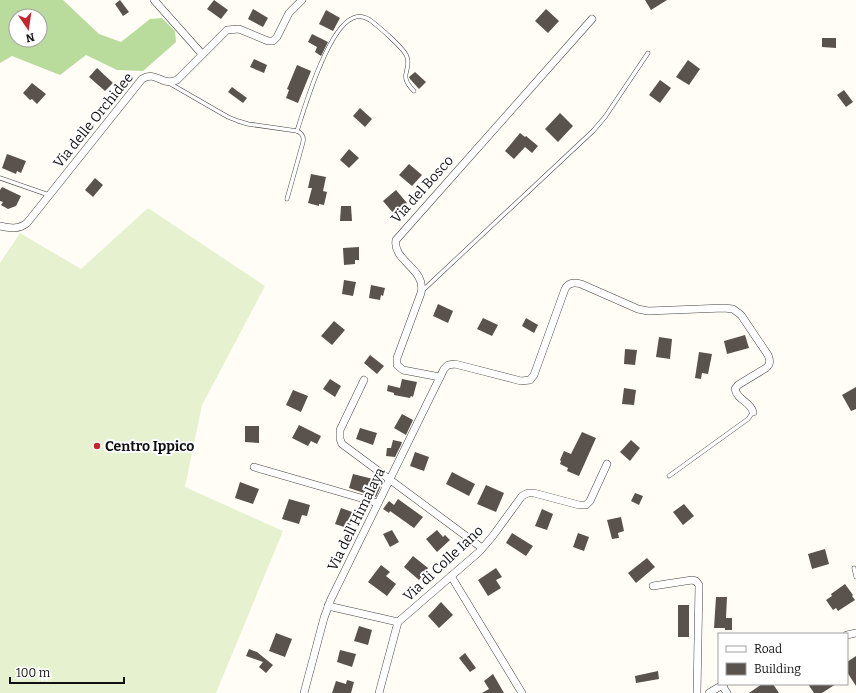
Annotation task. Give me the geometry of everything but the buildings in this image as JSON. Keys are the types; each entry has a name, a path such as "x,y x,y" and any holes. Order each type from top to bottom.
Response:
{"street":[{"path":"154,0 202,54"},
{"path":"168,82 178,79 223,32 229,30 242,30 268,41 273,41 277,37 289,13 302,0"},
{"name":"Via del Bosco","path":"421,293 422,286 420,279 396,249 395,244 397,238 592,19"},
{"name":"Via delle Orchidee","path":"0,226 14,229 27,223 142,79 152,76 168,82"},
{"name":"Via dell'Himalaya","path":"304,693 328,606 445,368 450,365 460,365 521,381 530,380 534,375 565,289 570,284 578,283 648,311 659,312 724,308 736,311 744,317 768,355 770,361 766,368 738,385 735,389 736,394 752,407 753,412"},
{"path":"421,293 397,358 397,365 403,370 440,376"},
{"path":"364,380 341,428 340,439 344,446 482,548"},
{"name":"Via di Colle Iano","path":"398,622 482,548 520,498 525,494 536,494 579,505 588,504 607,464"},
{"path":"254,467 378,503"},
{"path":"450,576 522,693"},
{"path":"653,586 692,580 696,581 699,585 698,693"},
{"path":"328,606 398,622 379,693"},
{"path":"709,693 723,685 727,693"}],"lane":[{"path":"297,131 310,88 326,52 341,28 351,18 363,16 370,20 405,52 408,62 406,79 409,86 414,91"},
{"path":"421,293 594,131 648,53"},
{"path":"168,82 233,120 248,124 297,131 303,135 304,142 287,199"},
{"path":"0,178 49,195"},
{"path":"669,476 748,419 753,412"},
{"path":"854,568 856,577"}],"green space":[{"path":"0,0 63,0 99,34 121,42 150,19 162,18 175,31 176,42 143,71 117,70 86,55 60,75 12,56 0,63"},
{"name":"Centro Ippico","path":"148,208 265,286 202,405 185,487 283,531 216,693 0,693 0,263 20,233 81,269"}],"place":[{"name":"Centro Ippico","path":"97,446"}]}
